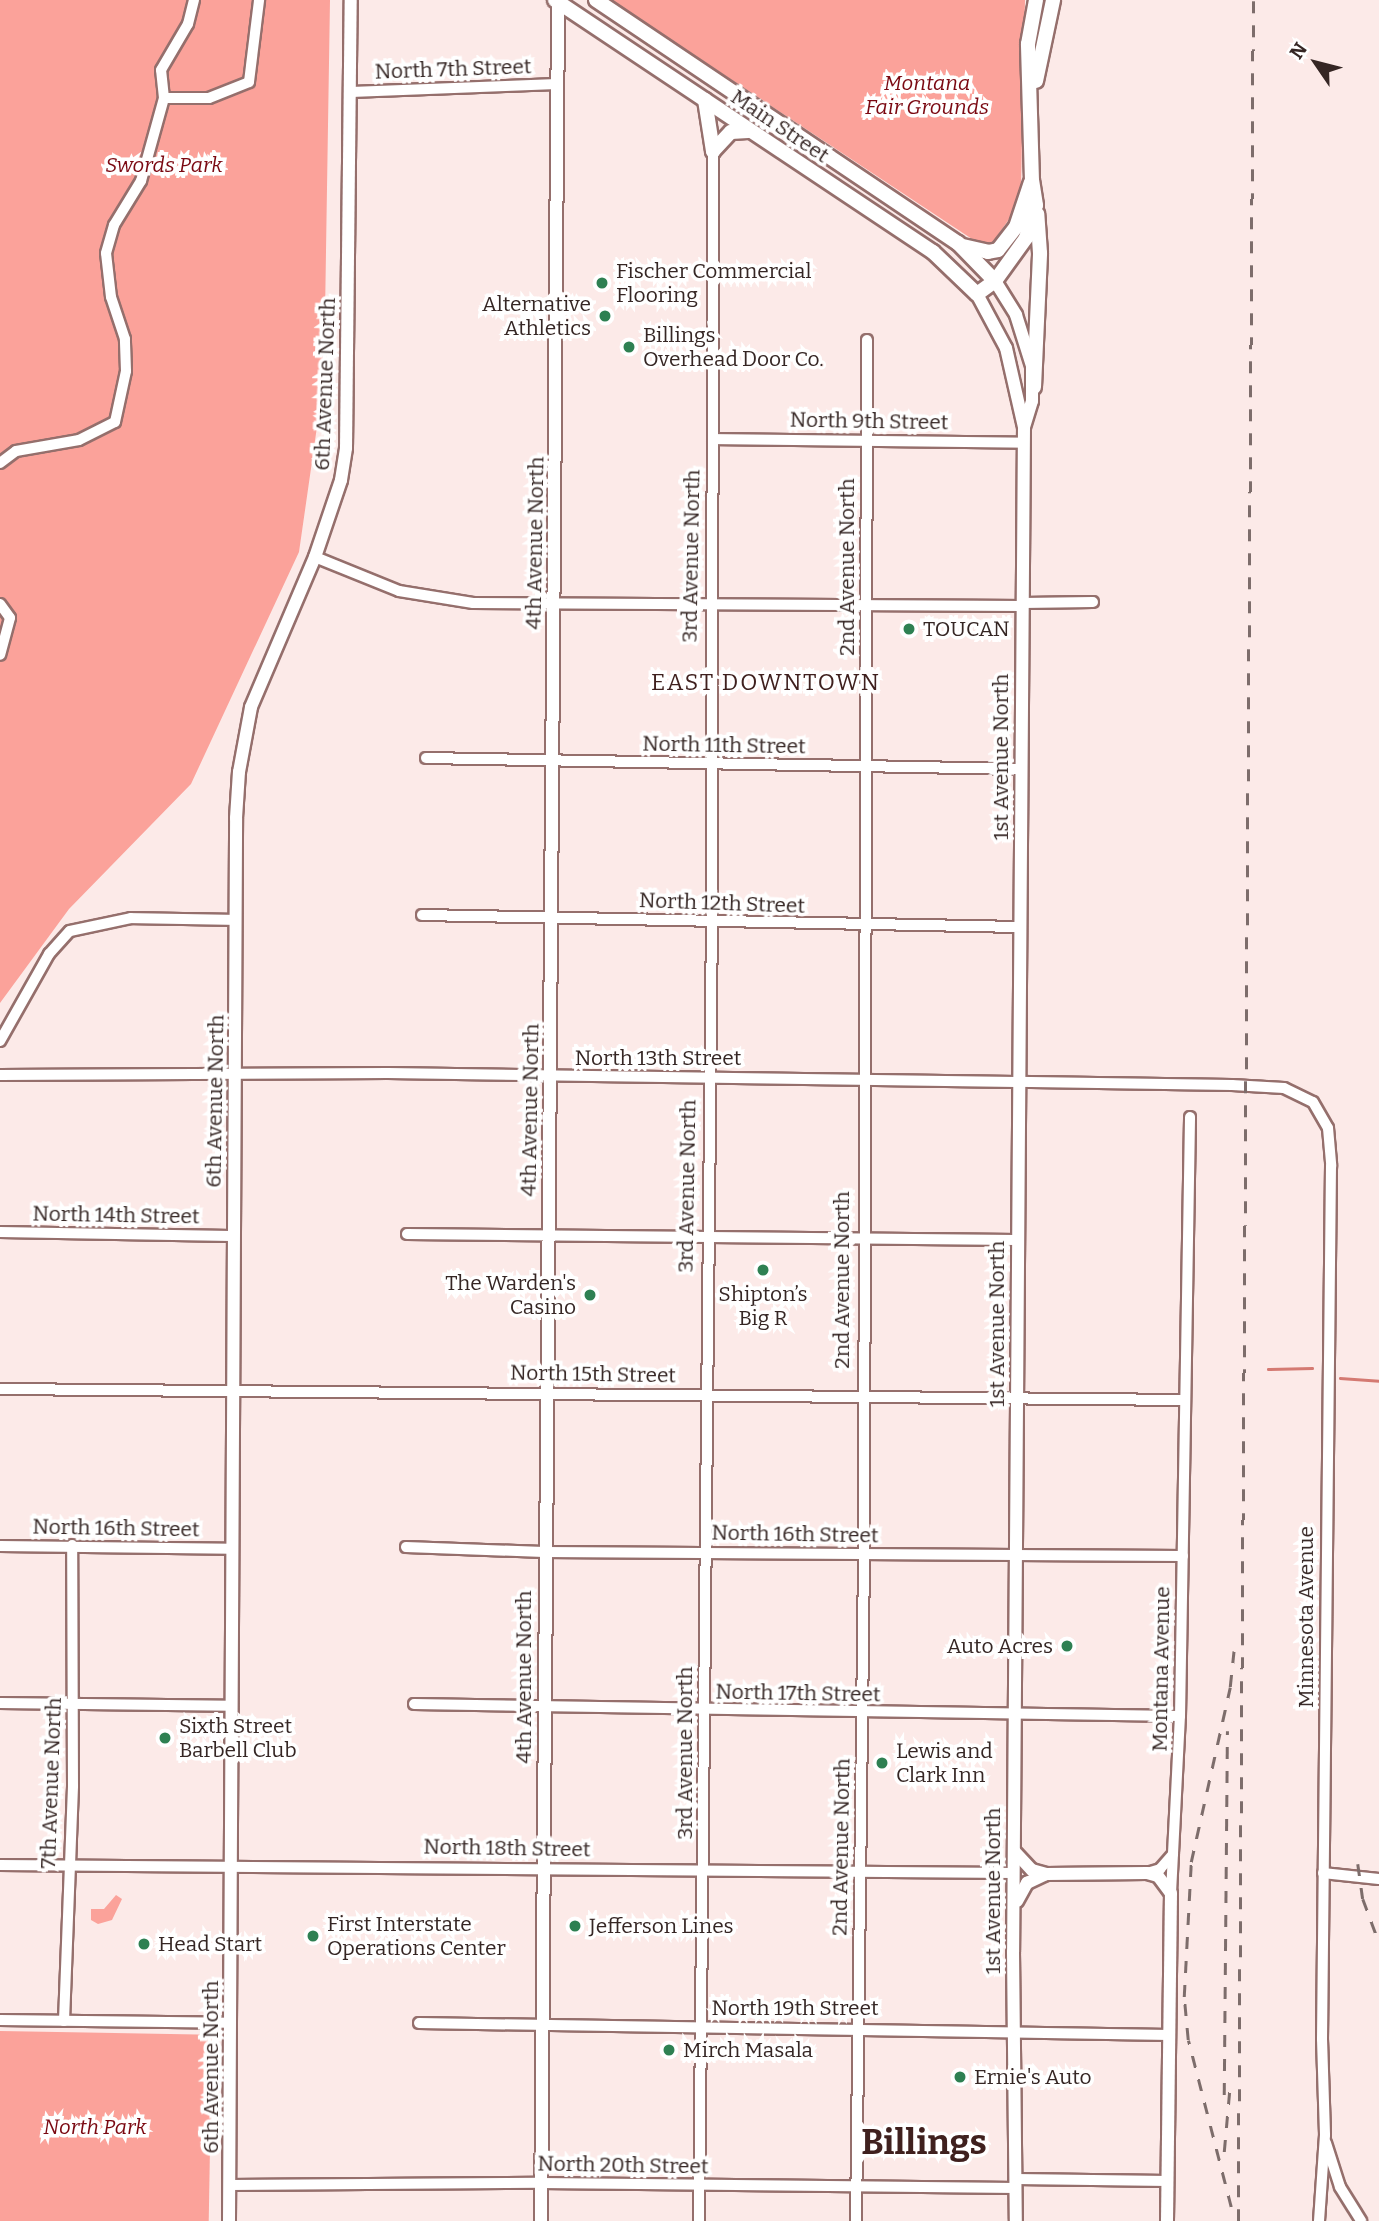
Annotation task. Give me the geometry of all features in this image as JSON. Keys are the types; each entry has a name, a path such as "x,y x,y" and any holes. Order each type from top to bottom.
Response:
{"highway":[{"name":"Main Street","path":"596,0 958,243"},
{"path":"1034,387 1040,253 1037,205 1032,181 1032,107 1028,44 1035,0"},
{"path":"1032,107 1053,0"},
{"name":"Main Street","path":"557,1 933,252 977,294"},
{"path":"705,100 713,150"},
{"path":"713,150 731,132 748,131"},
{"path":"958,243 976,251 998,250 1016,227 1032,181"},
{"path":"977,294 995,281 1026,239 1037,205"},
{"name":"1st Avenue North","path":"958,243 995,281"}],"main road":[{"name":"6th Avenue North","path":"229,2221 231,1236 236,1076 236,818 244,739 262,677 315,557 341,480 345,448 351,0"},
{"name":"4th Avenue North","path":"541,2221 544,1552 552,915 549,762 554,605 557,1"},
{"name":"1st Avenue North","path":"995,281 1025,339 1034,387 1024,427"},
{"name":"1st Avenue North","path":"977,294 1006,348 1024,427 1014,1852 1016,2221"},
{"path":"1014,1852 1032,1870 1046,1874 1147,1872 1158,1875 1171,1893"},
{"path":"1014,1906 1027,1883 1046,1874"},
{"name":"Montana Avenue","path":"1167,2221 1171,1893"}],"street":[{"path":"0,463 16,451 79,440 115,422 126,371 125,339 111,297 106,253 114,225 141,181 164,98 161,70 188,24 194,0"},
{"path":"164,98 209,97 249,82 259,0"},
{"name":"North 7th Street","path":"351,92 557,84"},
{"name":"3rd Avenue North","path":"699,2221 706,1552 705,1235 712,922 709,605 713,439 713,150"},
{"name":"2nd Avenue North","path":"856,2221 864,1553 861,1394 867,340"},
{"name":"North 9th Street","path":"713,439 867,438 1024,443"},
{"path":"315,557 399,591 472,603 1023,605 1093,602"},
{"path":"0,604 10,618 0,655"},
{"name":"North 11th Street","path":"426,758 1022,769"},
{"name":"North 12th Street","path":"422,915 552,915 864,927 1021,928"},
{"path":"0,1041 48,954 71,931 131,918 236,920"},
{"name":"North 13th Street","path":"0,1075 708,1077 862,1082 1232,1085"},
{"name":"Minnesota Avenue","path":"1232,1085 1272,1086 1304,1095 1324,1118 1331,1142 1323,1873 1325,2139 1319,2221"},
{"name":"Montana Avenue","path":"1171,1893 1180,1716 1190,1117"},
{"name":"North 14th Street","path":"0,1232 231,1236"},
{"path":"407,1234 1019,1240"},
{"name":"North 15th Street","path":"0,1389 232,1393 861,1394 1185,1400"},
{"name":"7th Avenue North","path":"64,2021 73,1704 72,1545"},
{"name":"North 16th Street","path":"0,1546 231,1549"},
{"name":"North 16th Street","path":"406,1547 544,1552 1183,1556"},
{"path":"0,1703 229,1706"},
{"name":"North 17th Street","path":"414,1704 862,1714 1180,1716"},
{"path":"1147,1872 1160,1869 1173,1854"},
{"name":"North 18th Street","path":"0,1865 1014,1872"},
{"path":"1323,1873 1379,1879"},
{"path":"0,2020 230,2023"},
{"name":"North 19th Street","path":"419,2023 858,2027 1170,2035"},
{"path":"1325,2139 1340,2187 1361,2221"},
{"name":"North 20th Street","path":"230,2185 857,2185 1168,2181"}],"green space":[{"name":"Swords Park","path":"0,0 330,0 324,378 299,552 191,784 69,909 0,1003"},
{"name":"Montana Fair Grounds","path":"611,0 1025,0 1021,186 1014,212 993,242 978,243"},
{"path":"116,1895 122,1899 112,1920 98,1924 91,1920 91,1909 104,1909"},
{"name":"North Park","path":"0,2031 212,2035 209,2221 0,2221"}],"waterway":[{"path":"1268,1369 1312,1368"},
{"path":"1340,1378 1379,1381"}],"railway":[{"path":"1238,2221 1253,0"},
{"path":"1231,2207 1188,2040 1184,1997 1191,1862 1230,1687 1234,1651"},
{"path":"1224,2095 1227,1731"},
{"path":"1358,1864 1363,1899 1379,1942"},
{"path":"1224,2152 1230,2085"}],"place":[{"name":"Fischer Commercial Flooring","path":"602,283"},
{"name":"Alternative Athletics","path":"605,316"},
{"name":"Billings Overhead Door Co.","path":"629,347"},
{"name":"TOUCAN","path":"909,629"},
{"name":"Shipton’s Big R","path":"763,1270"},
{"name":"The Warden's Casino","path":"590,1295"},
{"name":"Auto Acres","path":"1067,1646"},
{"name":"Sixth Street Barbell Club","path":"165,1738"},
{"name":"Lewis and Clark Inn","path":"882,1763"},
{"name":"Jefferson Lines","path":"575,1926"},
{"name":"First Interstate Operations Center","path":"313,1936"},
{"name":"Head Start","path":"144,1944"},
{"name":"Mirch Masala","path":"669,2050"},
{"name":"Ernie's Auto","path":"960,2077"}],"district":[{"name":"EAST DOWNTOWN","path":"766,682"},
{"name":"Billings","path":"924,2142"}]}
